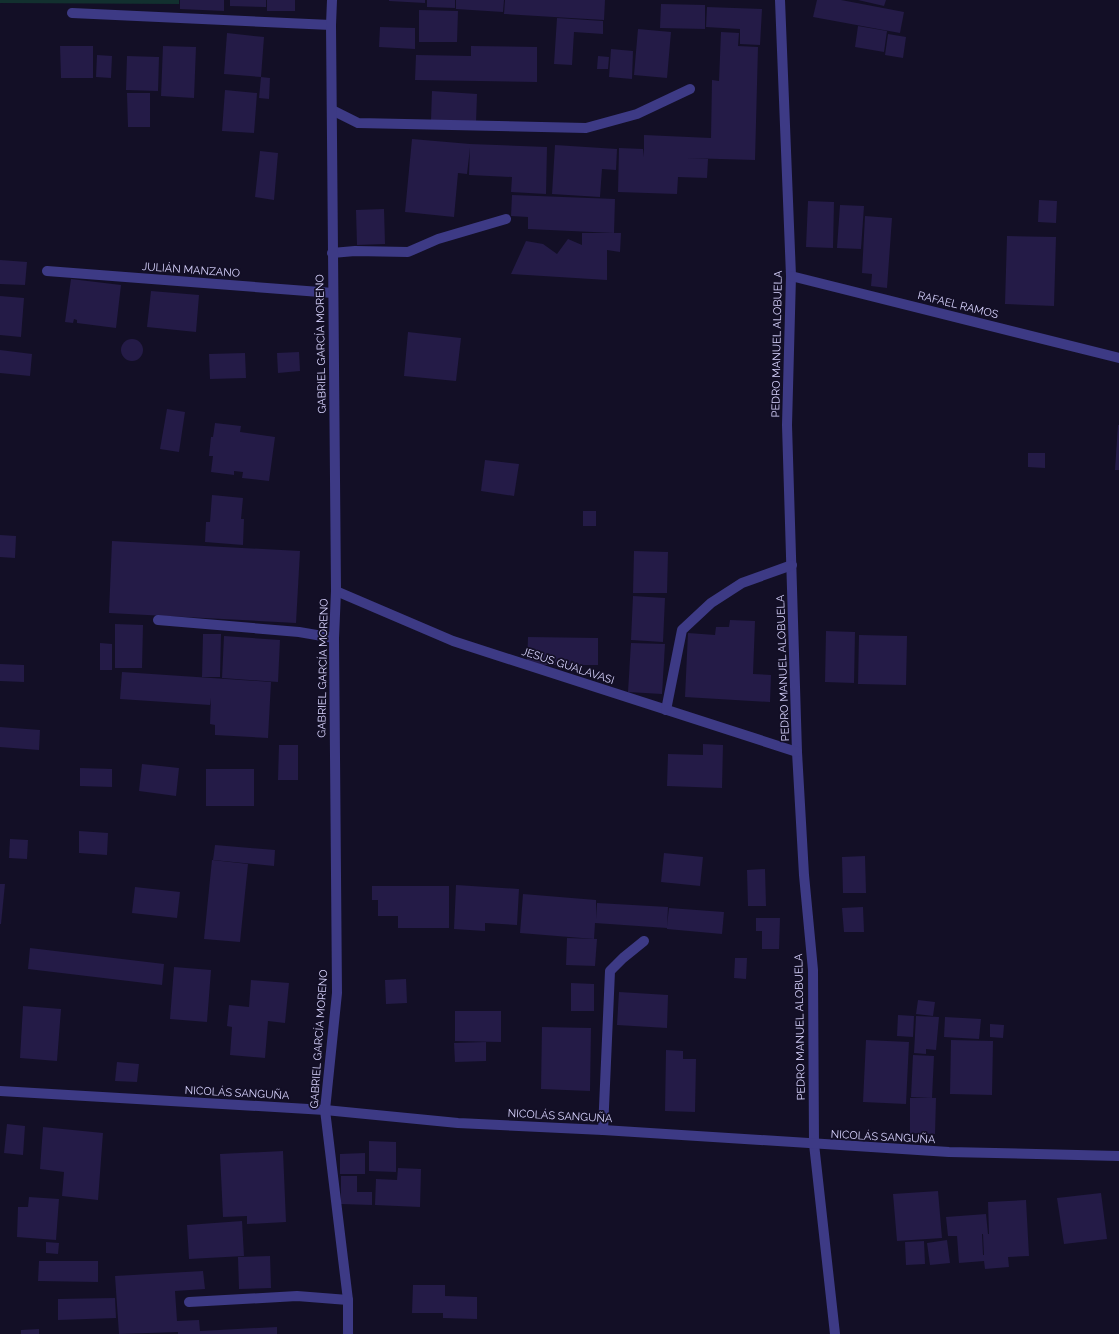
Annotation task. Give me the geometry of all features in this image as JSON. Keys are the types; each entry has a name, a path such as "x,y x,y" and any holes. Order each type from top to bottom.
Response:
{"street":[{"name":"GABRIEL GARCÍA MORENO","path":"332,0 332,253 336,591 334,638 337,993 325,1110 348,1300 348,1334"},
{"name":"PEDRO MANUEL ALOBUELA","path":"780,0 791,276 787,425 797,752 804,875 813,970 814,1144 835,1334"},
{"path":"72,12 331,25"},
{"path":"332,110 358,123 586,128 637,114 690,89"},
{"path":"332,253 355,251 408,252 438,239 506,219"},
{"name":"JULIÁN MANZANO","path":"47,271 333,293"},
{"name":"RAFAEL RAMOS","path":"791,276 1119,358"},
{"path":"666,710 682,630 711,603 742,583 792,565"},
{"name":"JESUS GUALAVASI","path":"336,591 453,641 797,752"},
{"path":"158,620 299,632 334,638"},
{"path":"603,1130 610,971 644,941"},
{"name":"NICOLÁS SANGUÑA","path":"0,1091 325,1110 458,1123 603,1130 949,1152 1119,1156"},
{"path":"189,1302 297,1296 348,1300"}],"green space":[{"path":"0,0 179,0 179,4 0,3"}],"building":[{"path":"180,0 224,0 224,11 180,9"},
{"path":"230,0 266,0 266,7 230,6"},
{"path":"267,0 295,0 295,11 267,11"},
{"path":"425,0 425,3 389,1"},
{"path":"427,0 455,0 455,8 427,7"},
{"path":"456,0 504,0 503,12 456,9"},
{"path":"505,0 605,0 604,20 504,14"},
{"path":"817,0 841,0 904,12 900,33 813,17"},
{"path":"858,0 886,0 884,6"},
{"path":"661,4 705,5 705,29 660,28"},
{"path":"707,7 762,9 760,45 740,44 740,29 706,27"},
{"path":"419,10 458,11 457,42 419,42"},
{"path":"557,18 603,21 603,34 574,32 572,65 554,64"},
{"path":"858,26 887,31 884,52 855,47"},
{"path":"380,27 415,28 415,49 379,47"},
{"path":"638,29 671,32 667,78 634,75"},
{"path":"721,32 739,33 738,46 758,47 755,160 686,158 708,159 707,178 678,177 677,194 618,192 619,148 643,149 644,157 644,135 711,138 712,80 719,81"},
{"path":"227,33 264,37 261,77 224,74"},
{"path":"888,34 906,37 903,58 885,55"},
{"path":"60,46 93,46 93,78 61,78"},
{"path":"163,46 196,47 194,98 161,96"},
{"path":"471,46 537,47 537,82 415,80 416,55 471,56"},
{"path":"611,49 633,51 632,79 609,77"},
{"path":"97,55 112,56 111,78 96,77"},
{"path":"127,56 159,57 158,91 126,90"},
{"path":"598,56 609,57 608,69 597,69"},
{"path":"261,77 270,78 269,99 259,98"},
{"path":"225,90 257,93 254,133 222,131"},
{"path":"432,91 477,94 476,123 431,120"},
{"path":"127,93 150,93 150,127 128,127"},
{"path":"412,139 470,144 547,147 546,194 511,192 512,177 469,175 470,148 467,174 458,173 454,217 405,212"},
{"path":"555,145 617,149 616,170 602,169 600,197 552,194"},
{"path":"260,151 278,153 274,200 255,197"},
{"path":"512,195 615,199 614,233 528,229 528,217 511,216"},
{"path":"1039,200 1057,201 1056,223 1038,222"},
{"path":"808,201 834,202 833,248 806,247"},
{"path":"840,205 864,206 861,249 837,248"},
{"path":"384,209 385,244 357,245 356,210"},
{"path":"865,216 892,218 887,288 871,286 872,274 862,273"},
{"path":"582,233 621,233 620,252 607,250 607,280 511,274 526,241 543,244 557,254 568,239 582,245"},
{"path":"1007,236 1056,237 1054,306 1005,304"},
{"path":"0,260 27,262 25,285 0,284"},
{"path":"71,279 121,285 116,328 77,323 77,320 74,319 73,323 65,322"},
{"path":"151,291 199,295 196,332 147,327"},
{"path":"0,296 24,298 21,337 0,335"},
{"path":"408,332 461,338 456,381 404,376"},
{"path":"128,339 136,339 143,346 143,354 136,361 128,361 121,354 121,346"},
{"path":"0,350 32,354 30,376 0,373"},
{"path":"299,352 300,371 278,373 277,353"},
{"path":"245,353 246,378 210,379 209,354"},
{"path":"167,409 185,412 179,452 160,449"},
{"path":"215,423 241,426 240,432 275,437 269,481 242,478 243,472 234,471 234,475 211,472 213,456 209,456 211,437 213,437"},
{"path":"1118,425 1119,470 1115,470"},
{"path":"1028,453 1045,453 1045,468 1028,467"},
{"path":"485,460 519,464 514,496 481,491"},
{"path":"212,495 243,498 241,519 244,519 243,545 205,542 206,522 210,522"},
{"path":"583,511 596,511 596,526 583,526"},
{"path":"0,535 16,536 15,558 0,557"},
{"path":"112,541 300,551 296,623 109,613"},
{"path":"634,551 668,552 667,593 633,593"},
{"path":"633,596 665,598 663,642 631,640"},
{"path":"730,620 755,621 753,674 771,675 770,702 685,697 688,633 715,635 716,627 729,627"},
{"path":"115,624 143,625 142,668 115,668"},
{"path":"826,631 855,632 854,683 825,682"},
{"path":"203,634 221,634 220,677 202,677"},
{"path":"859,635 907,636 906,685 858,684"},
{"path":"224,636 280,640 278,682 222,678"},
{"path":"528,637 598,638 598,665 527,665"},
{"path":"100,643 112,644 112,670 100,670"},
{"path":"631,643 665,644 662,694 628,692"},
{"path":"0,664 24,665 24,682 0,681"},
{"path":"122,672 271,682 268,738 215,735 215,725 210,724 211,698 210,705 120,699"},
{"path":"0,727 40,730 39,750 0,747"},
{"path":"703,744 723,745 722,788 667,786 668,754 703,755"},
{"path":"279,745 298,745 298,780 278,780"},
{"path":"142,764 179,768 176,796 139,791"},
{"path":"80,768 112,769 112,787 80,786"},
{"path":"206,769 254,769 254,806 206,806"},
{"path":"79,831 108,833 107,855 79,853"},
{"path":"10,839 28,840 27,859 9,858"},
{"path":"215,845 275,850 274,866 213,860"},
{"path":"664,853 703,857 700,886 661,882"},
{"path":"865,856 866,893 843,893 842,857"},
{"path":"212,860 248,864 240,942 204,939"},
{"path":"765,869 766,906 748,906 747,870"},
{"path":"0,884 5,884 1,924 0,924"},
{"path":"456,885 519,889 517,925 485,923 485,931 454,929"},
{"path":"372,886 449,886 449,928 398,928 398,916 378,916 378,900 372,900"},
{"path":"135,887 180,892 177,918 132,913"},
{"path":"523,894 596,900 596,919 597,903 668,907 667,926 669,908 724,912 722,934 667,928 595,923 594,939 520,933"},
{"path":"863,907 864,932 844,932 842,908"},
{"path":"756,918 780,918 779,949 762,949 762,931 756,931"},
{"path":"567,938 597,939 595,966 566,965"},
{"path":"30,948 164,964 162,985 28,969"},
{"path":"735,958 747,958 746,979 734,978"},
{"path":"174,967 211,970 207,1022 170,1019"},
{"path":"406,979 407,1003 386,1004 385,980"},
{"path":"251,980 289,983 285,1023 268,1021 265,1058 230,1055 232,1027 227,1026 229,1005 249,1007"},
{"path":"571,983 594,984 594,1011 571,1011"},
{"path":"619,992 668,995 667,1028 617,1025"},
{"path":"918,1000 935,1002 933,1016 916,1014"},
{"path":"23,1006 61,1009 57,1061 20,1058"},
{"path":"455,1011 501,1011 501,1042 455,1041"},
{"path":"898,1015 914,1016 913,1037 897,1036"},
{"path":"916,1016 939,1017 936,1050 926,1049 926,1054 914,1053"},
{"path":"945,1017 981,1019 979,1039 944,1037"},
{"path":"990,1024 1004,1025 1003,1038 990,1037"},
{"path":"542,1027 591,1028 590,1091 541,1089"},
{"path":"866,1040 909,1042 906,1104 863,1102"},
{"path":"951,1040 993,1041 992,1095 950,1094"},
{"path":"486,1042 486,1061 455,1062 454,1043"},
{"path":"666,1050 683,1051 683,1059 696,1059 695,1112 665,1111"},
{"path":"913,1055 934,1056 932,1098 911,1097"},
{"path":"117,1062 139,1064 137,1082 115,1081"},
{"path":"910,1098 936,1098 935,1134 910,1133"},
{"path":"7,1124 25,1126 23,1155 4,1153"},
{"path":"43,1127 103,1133 98,1200 62,1196 64,1172 40,1169"},
{"path":"369,1141 396,1142 396,1172 369,1171"},
{"path":"283,1151 286,1222 247,1224 247,1216 223,1217 220,1154"},
{"path":"365,1153 365,1174 340,1174 340,1154"},
{"path":"398,1168 421,1169 420,1207 375,1205 376,1179 397,1180"},
{"path":"341,1176 357,1176 357,1192 372,1192 372,1205 341,1204"},
{"path":"938,1191 942,1238 897,1241 893,1194"},
{"path":"1101,1193 1107,1239 1064,1244 1057,1198"},
{"path":"29,1197 59,1199 56,1240 17,1237 18,1207 28,1207"},
{"path":"1026,1200 1029,1256 1008,1257 1009,1267 985,1269 984,1261 959,1263 957,1236 948,1236 946,1217 986,1214 989,1234 988,1202","holes":["982,1234 983,1234 984,1255"]},
{"path":"242,1221 244,1256 189,1259 187,1225"},
{"path":"947,1240 950,1263 930,1265 927,1243"},
{"path":"924,1241 925,1264 906,1265 905,1242"},
{"path":"46,1242 59,1243 58,1254 46,1253"},
{"path":"270,1256 271,1288 239,1289 238,1257"},
{"path":"39,1261 98,1261 98,1282 38,1281"},
{"path":"203,1271 205,1289 175,1291 177,1321 199,1320 200,1331 277,1327 277,1334 178,1334 178,1332 119,1334 115,1276"},
{"path":"413,1285 445,1285 445,1296 477,1297 477,1319 443,1318 443,1313 412,1313"},
{"path":"115,1298 116,1318 58,1320 58,1299"},
{"path":"39,1329 39,1334 21,1334 21,1330"}]}
